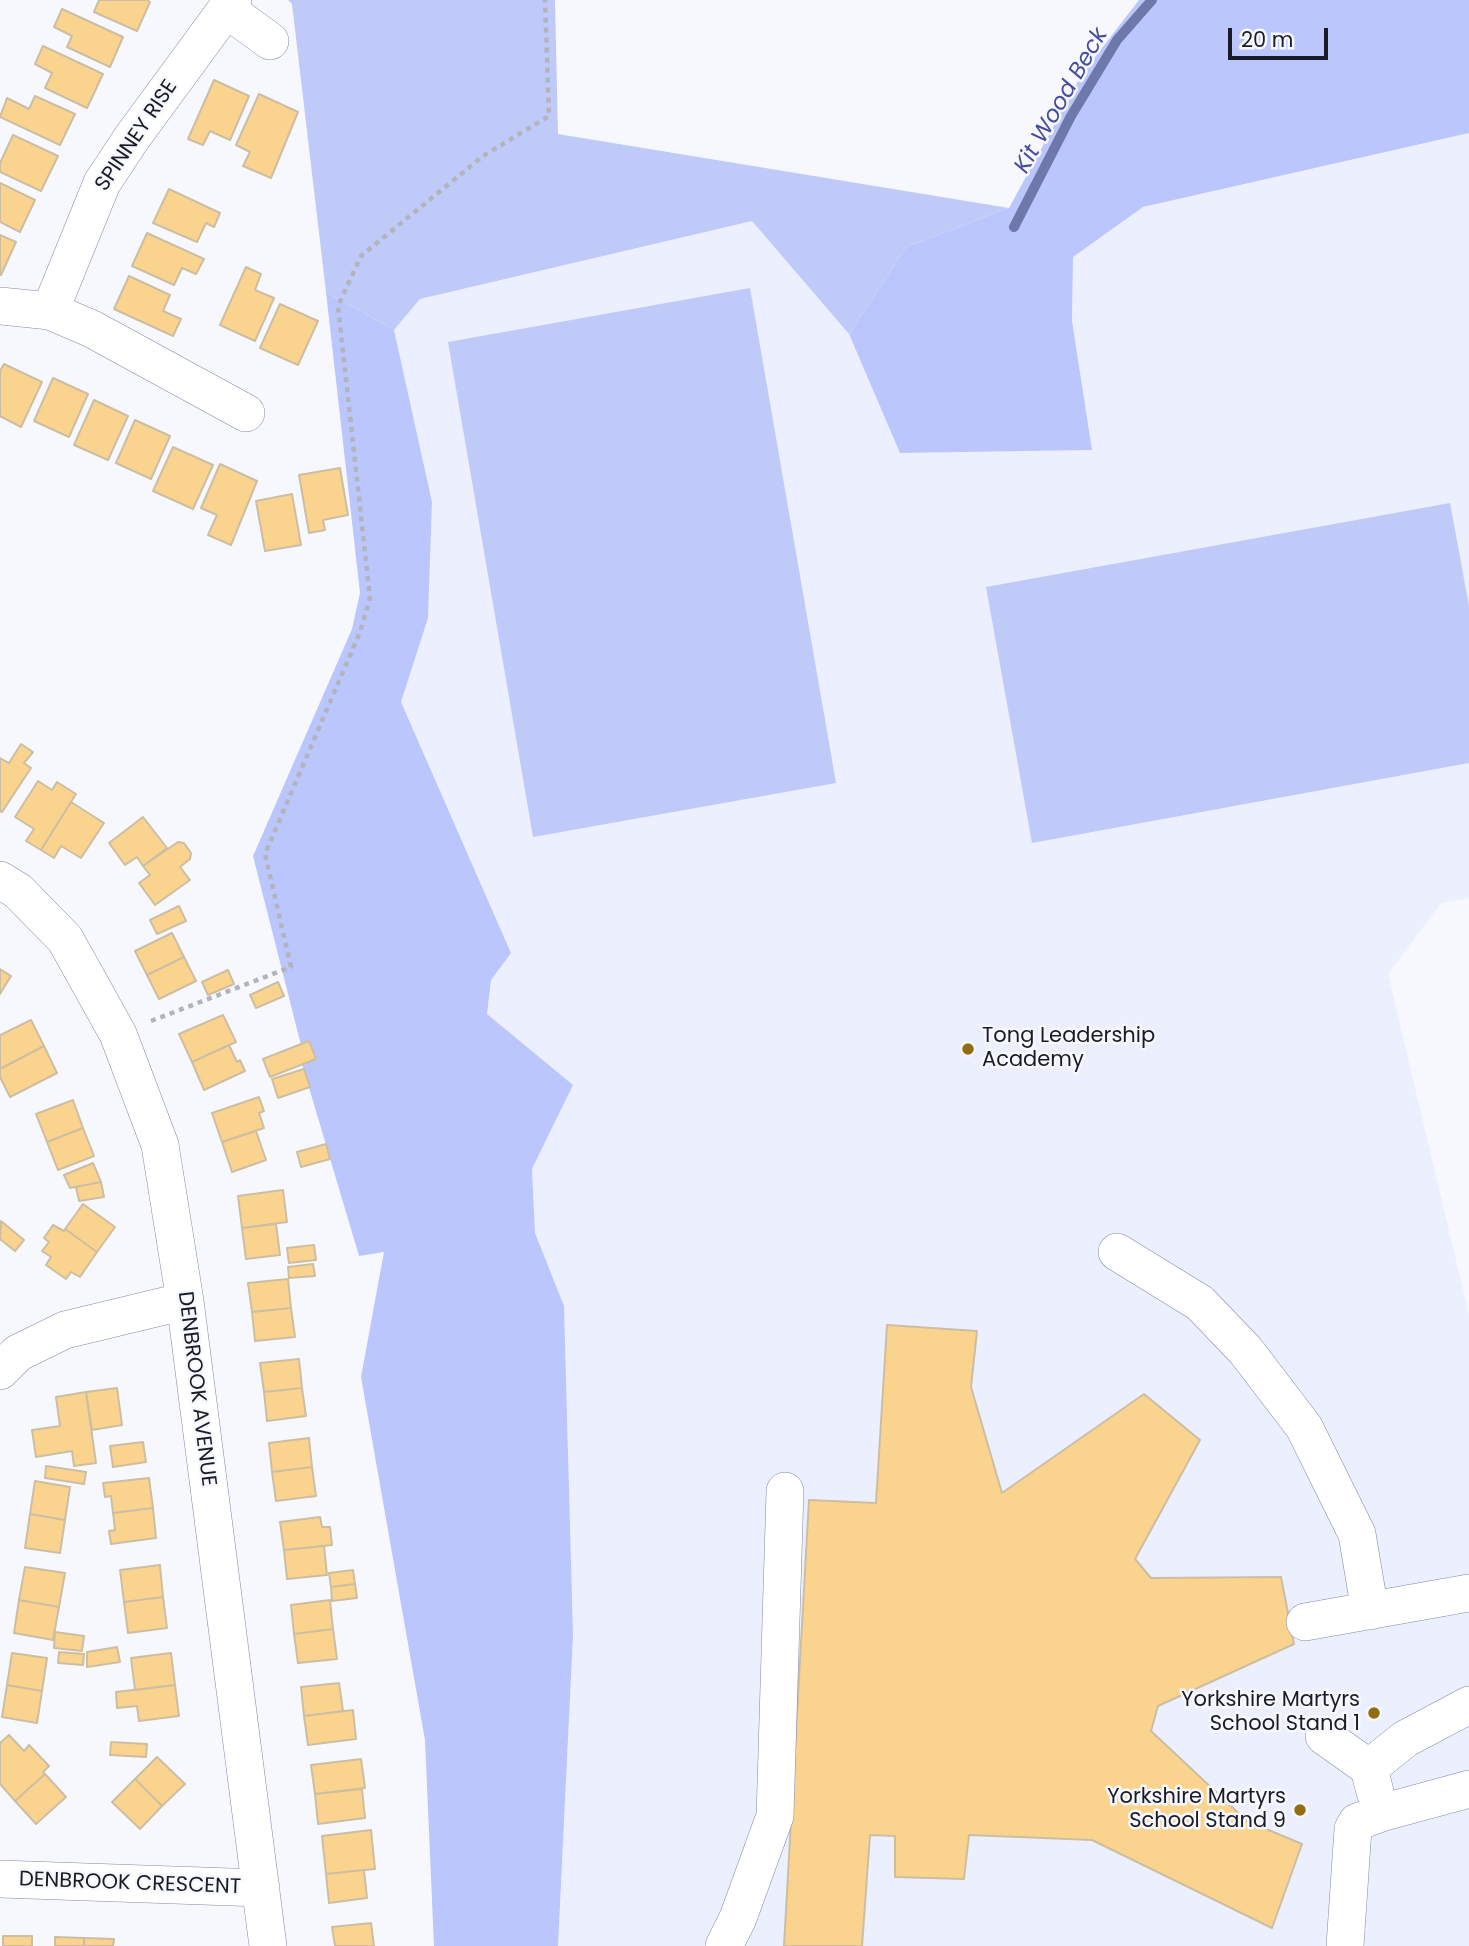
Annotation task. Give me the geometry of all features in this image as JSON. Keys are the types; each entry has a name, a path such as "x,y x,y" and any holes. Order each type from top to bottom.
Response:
{"street":[{"name":"SPINNEY RISE","path":"50,311 102,183 229,4 270,41"},
{"path":"0,306 50,311 92,329 246,413"},
{"name":"DENBROOK AVENUE","path":"0,880 18,891 65,939 118,1034 160,1145 186,1301 268,1946"},
{"path":"1117,1252 1200,1303 1246,1351 1304,1427 1357,1534 1370,1611"},
{"path":"0,1371 18,1353 65,1330 186,1301"},
{"path":"724,1946 738,1918 775,1816 786,1491"},
{"path":"1305,1622 1469,1593"},
{"path":"1369,1768 1405,1739 1469,1705"},
{"path":"1324,1736 1369,1768 1381,1813"},
{"path":"1345,1946 1353,1829 1360,1820 1469,1789"},
{"name":"DENBROOK CRESCENT","path":"0,1880 261,1888"}],"path":[{"path":"118,1034 290,967 265,854 360,632 370,598 338,306 361,256 483,156 548,116 545,0"}],"shaded area":[{"path":"288,0 555,0 558,134 1009,208 906,247 849,334 752,221 420,299 394,330 326,292 292,4"},
{"path":"1139,0 1469,0 1469,133 1143,207 1073,257 1072,321 1092,450 900,453 849,334 906,247 1009,208 1082,74"},
{"name":"Tong Leadership Academy","path":"1469,133 1469,898 1441,903 1388,974 1469,1315 1469,1946 558,1946 573,1635 564,1306 535,1233 532,1169 573,1085 487,1014 491,980 511,952 401,702 428,618 432,502 394,330 420,299 752,221 849,334 900,453 1092,450 1072,321 1073,257 1143,207"},
{"path":"750,288 836,783 533,837 448,342"},
{"path":"326,292 394,330 432,502 428,618 401,702 511,953 491,980 487,1014 573,1085 532,1169 535,1233 564,1306 573,1635 558,1946 434,1946 425,1740 361,1377 384,1252 359,1256 302,1064 315,1059 301,1045 253,856 352,629 360,593"},
{"path":"1450,503 1469,606 1469,763 1032,843 986,587"}],"building":[{"path":"99,0 150,2 137,31 94,12"},
{"path":"62,9 123,37 110,67 67,47 72,36 54,27"},
{"path":"43,46 103,74 87,108 45,88 52,73 35,64"},
{"path":"214,80 249,96 230,140 210,131 203,145 188,139"},
{"path":"259,94 298,112 271,178 243,166 250,152 236,145"},
{"path":"35,96 75,114 60,145 0,117 7,98 29,109"},
{"path":"13,135 58,156 41,191 0,172 0,163"},
{"path":"0,183 35,200 20,232 0,222"},
{"path":"169,189 220,213 214,227 206,223 197,242 153,223"},
{"path":"147,233 204,259 196,274 182,268 174,285 132,266"},
{"path":"0,235 16,242 1,275 0,274"},
{"path":"246,267 261,274 255,290 274,298 255,341 220,325"},
{"path":"129,276 170,295 163,311 181,319 173,336 114,309"},
{"path":"280,304 318,321 298,365 260,348"},
{"path":"4,364 42,382 21,427 0,416 0,371"},
{"path":"53,378 88,394 69,437 34,421"},
{"path":"94,400 128,416 108,460 74,445"},
{"path":"135,420 170,436 151,479 116,463"},
{"path":"173,447 213,465 193,509 153,491"},
{"path":"220,464 257,481 231,545 208,535 217,515 201,508"},
{"path":"340,468 348,515 323,520 325,530 309,533 299,475"},
{"path":"292,494 301,545 265,551 256,501"},
{"path":"21,744 33,752 24,763 31,768 2,812 0,758 9,763"},
{"path":"38,781 52,790 57,782 76,794 41,850 26,841 34,829 15,817"},
{"path":"71,802 104,823 81,858 61,846 54,858 41,850"},
{"path":"143,817 167,848 143,866 137,857 125,865 109,843"},
{"path":"178,842 184,843 191,853 190,859 180,867 190,880 155,905 139,883 150,875 143,866"},
{"path":"179,906 186,921 157,934 150,920"},
{"path":"172,933 184,957 147,975 135,951"},
{"path":"184,957 196,981 159,999 147,975"},
{"path":"0,969 11,976 0,994"},
{"path":"228,970 234,984 208,995 202,982"},
{"path":"278,982 284,996 256,1008 250,995"},
{"path":"223,1015 236,1042 192,1062 179,1034"},
{"path":"31,1020 44,1046 0,1069 0,1035"},
{"path":"309,1041 316,1059 270,1077 263,1059"},
{"path":"229,1045 245,1071 204,1090 192,1062"},
{"path":"44,1046 57,1073 10,1097 0,1077 0,1069"},
{"path":"304,1069 310,1087 278,1098 272,1079"},
{"path":"259,1097 264,1111 259,1113 264,1128 222,1142 212,1113"},
{"path":"73,1100 83,1128 47,1142 36,1114"},
{"path":"83,1128 94,1156 58,1170 47,1142"},
{"path":"256,1131 266,1160 232,1172 222,1142"},
{"path":"326,1144 330,1159 301,1167 297,1152"},
{"path":"93,1163 101,1182 70,1188 64,1175"},
{"path":"101,1182 104,1197 79,1201 76,1187"},
{"path":"283,1190 287,1222 242,1228 238,1196"},
{"path":"83,1204 115,1227 97,1252 65,1229"},
{"path":"1,1221 24,1240 15,1251 0,1239"},
{"path":"276,1224 280,1255 246,1259 242,1228"},
{"path":"53,1225 64,1231 65,1229 97,1252 80,1277 71,1272 66,1279 46,1265 51,1257 42,1251 49,1242 44,1238"},
{"path":"314,1245 316,1260 289,1263 287,1248"},
{"path":"313,1264 315,1276 289,1278 288,1267"},
{"path":"288,1279 291,1308 252,1312 248,1283"},
{"path":"291,1308 295,1337 255,1341 252,1312"},
{"path":"887,1325 977,1331 971,1387 1002,1493 1144,1394 1200,1440 1135,1559 1151,1578 1281,1577 1294,1644 1158,1706 1151,1731 1247,1821 1302,1844 1272,1928 1092,1840 969,1835 964,1879 895,1877 895,1836 870,1835 862,1946 784,1946 809,1500 876,1503"},
{"path":"299,1359 302,1388 264,1392 260,1363"},
{"path":"117,1388 122,1425 92,1430 86,1392"},
{"path":"302,1388 306,1416 267,1421 264,1392"},
{"path":"86,1392 96,1463 74,1466 72,1451 36,1457 32,1430 60,1426 56,1397"},
{"path":"309,1438 312,1467 272,1472 269,1443"},
{"path":"143,1442 146,1462 113,1467 110,1446"},
{"path":"46,1466 86,1472 84,1484 45,1478"},
{"path":"312,1467 316,1496 276,1501 272,1472"},
{"path":"149,1478 153,1508 113,1513 111,1496 105,1497 103,1483"},
{"path":"35,1481 70,1487 65,1520 30,1514"},
{"path":"153,1508 156,1538 111,1544 109,1531 115,1530 113,1513"},
{"path":"30,1514 65,1520 60,1553 25,1548"},
{"path":"320,1517 322,1527 330,1527 332,1545 284,1550 280,1522"},
{"path":"324,1546 327,1575 287,1579 284,1550"},
{"path":"160,1565 163,1597 124,1602 120,1570"},
{"path":"25,1567 65,1573 59,1607 19,1600"},
{"path":"353,1570 355,1584 331,1587 329,1573"},
{"path":"355,1584 357,1598 332,1601 331,1587"},
{"path":"163,1597 167,1628 128,1633 124,1602"},
{"path":"19,1600 59,1607 53,1640 14,1633"},
{"path":"330,1600 333,1629 294,1634 291,1605"},
{"path":"333,1629 337,1659 298,1663 294,1634"},
{"path":"55,1632 84,1636 82,1651 54,1648"},
{"path":"117,1647 120,1662 87,1667 87,1652"},
{"path":"59,1652 84,1654 83,1665 58,1663"},
{"path":"12,1653 47,1658 42,1691 7,1685"},
{"path":"171,1653 175,1685 135,1690 131,1658"},
{"path":"339,1683 343,1711 304,1716 301,1687"},
{"path":"7,1685 42,1691 37,1723 2,1717"},
{"path":"175,1685 179,1716 139,1721 137,1706 117,1708 116,1692"},
{"path":"353,1710 356,1739 308,1745 304,1716"},
{"path":"9,1735 24,1751 29,1745 49,1766 43,1772 45,1774 15,1801 0,1784 0,1743"},
{"path":"111,1742 147,1744 146,1757 110,1755"},
{"path":"157,1757 185,1784 162,1806 135,1779"},
{"path":"361,1759 365,1788 315,1794 311,1765"},
{"path":"45,1774 66,1797 36,1824 15,1801"},
{"path":"135,1779 162,1806 140,1829 112,1802"},
{"path":"362,1789 365,1818 318,1824 315,1794"},
{"path":"371,1830 375,1869 326,1874 322,1836"},
{"path":"364,1870 367,1898 329,1903 326,1874"},
{"path":"371,1923 374,1946 335,1946 332,1927"},
{"path":"3,1936 32,1936 32,1946 3,1946"},
{"path":"55,1937 84,1938 84,1946 55,1946"},
{"path":"84,1938 114,1939 113,1946 84,1946"}],"waterway":[{"name":"Kit Wood Beck","path":"1014,227 1071,116 1117,40 1152,0"}],"place":[{"name":"Tong Leadership Academy","path":"968,1049"},
{"name":"Yorkshire Martyrs School Stand 1","path":"1374,1713"},
{"name":"Yorkshire Martyrs School Stand 9","path":"1300,1810"}]}
